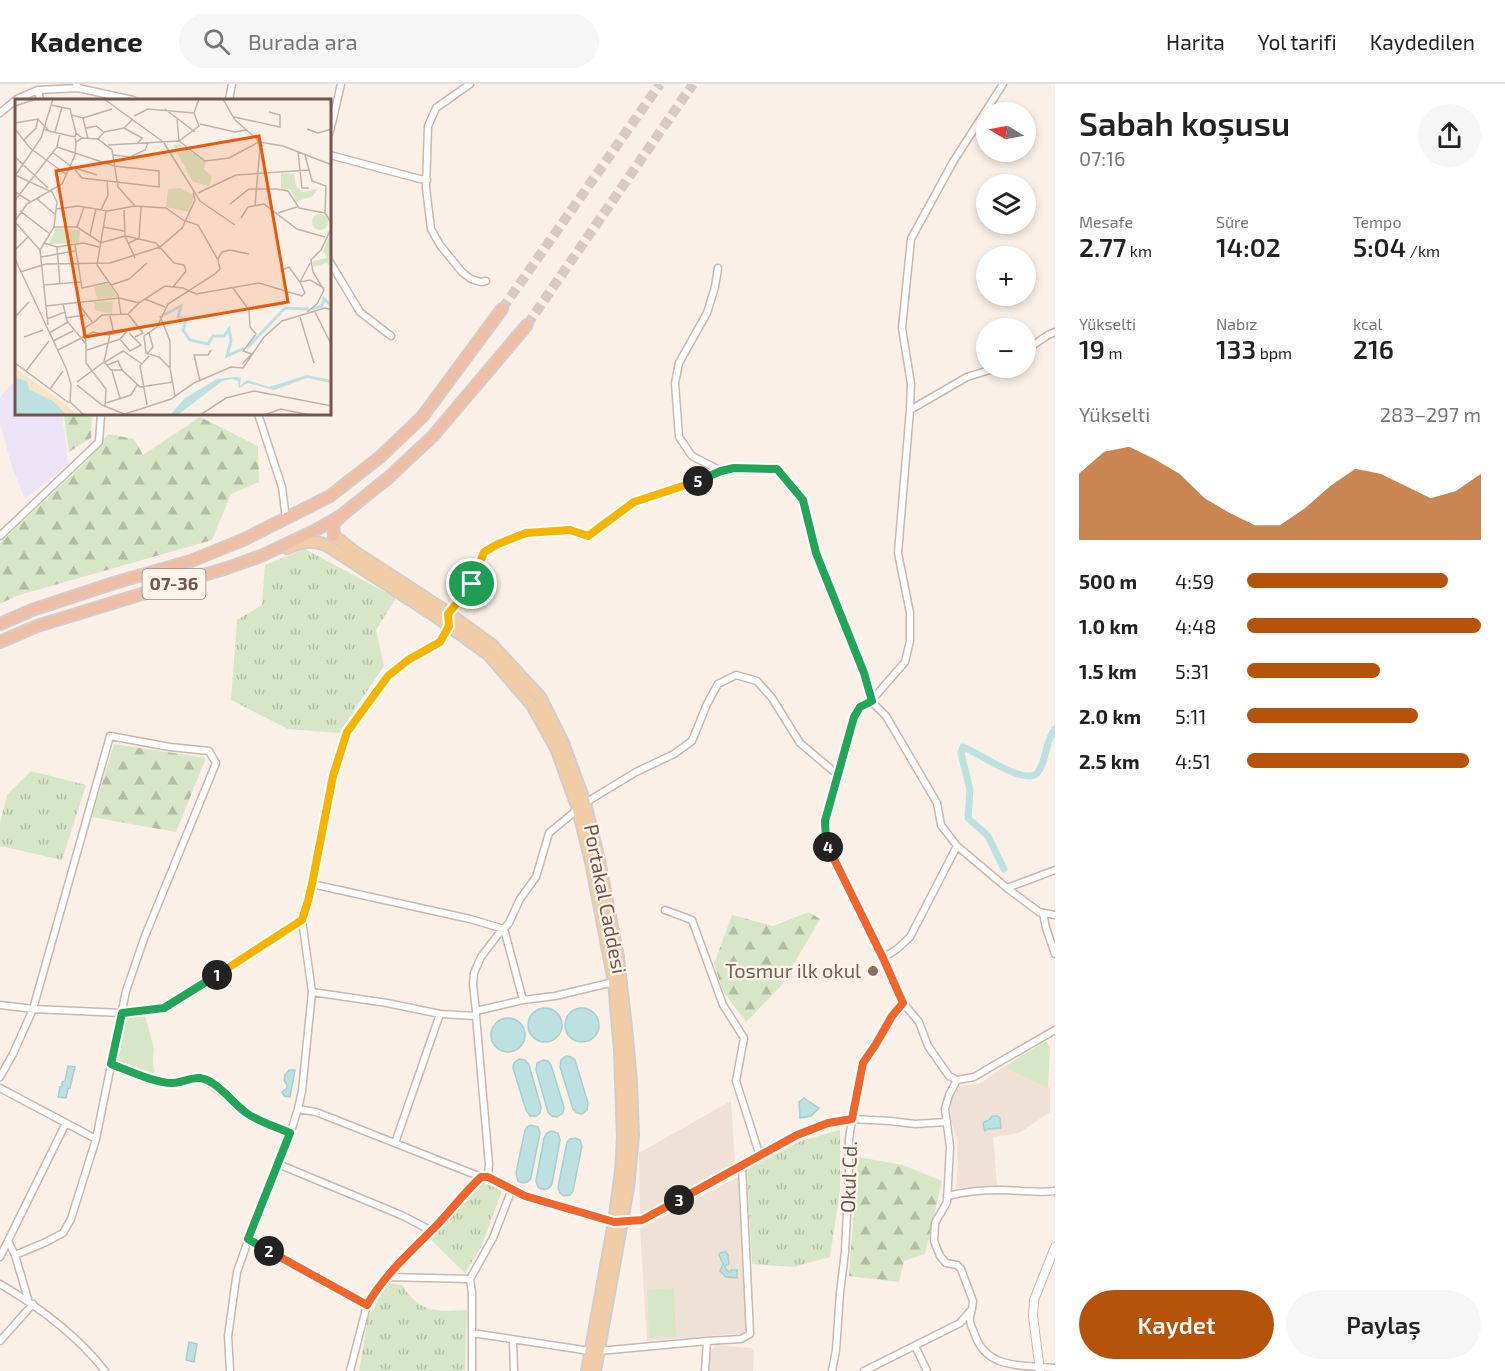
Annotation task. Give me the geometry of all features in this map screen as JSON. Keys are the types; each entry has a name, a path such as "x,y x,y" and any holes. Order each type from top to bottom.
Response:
{"highway":[{"name":"07-36","path":"0,624 32,610 190,561 245,540 330,496 380,457 422,417 502,309"},
{"name":"07-36","path":"0,642 37,626 261,556 342,515 388,478 433,436 527,325"},
{"path":"334,536 333,524 342,515"}],"main road":[{"name":"Portakal Caddesi","path":"334,536 492,645 540,698 563,743 599,860 618,957 618,981 631,1083 633,1136 628,1188 618,1222 595,1351 595,1371"},
{"name":"Portakal Caddesi","path":"261,556 307,541 316,541 326,545 488,654 532,705 556,748 582,806"},
{"name":"Portakal Caddesi","path":"587,1371 595,1351"}],"street":[{"path":"38,90 45,84"},
{"path":"229,99 232,84"},
{"path":"332,123 341,84"},
{"path":"470,84 436,108 428,126 426,188 431,229 440,245 462,272 471,279 486,281"},
{"path":"1003,84 953,162 912,239 902,328 911,384 898,554 910,614 910,641 905,662 872,701 860,707 854,717 825,821 826,843 903,1003 919,1022 928,1046 950,1076 957,1080 974,1077 1055,1030"},
{"path":"17,99 38,90 77,86 129,99"},
{"path":"38,90 40,99"},
{"path":"0,113 15,101"},
{"path":"332,156 427,180"},
{"path":"332,265 360,312 391,336"},
{"path":"718,268 708,313 679,363 675,383 679,436 692,456 721,471"},
{"path":"1036,343 1055,332"},
{"path":"910,410 967,377 976,374"},
{"path":"0,536 99,442 101,416"},
{"path":"259,416 282,487 286,519"},
{"path":"230,1371 228,1336 237,1272 290,1133 302,1091 312,992 302,920 312,884 333,776 347,732 388,676 408,660 440,642 449,626 448,614 472,584 484,552 491,548 526,533 570,530 588,536 634,502 670,489 734,468 777,469 803,500 816,553 864,673 872,701 886,716 937,803 941,825 957,846 1007,888 1040,912 1055,915"},
{"path":"350,1371 367,1305 377,1287 432,1231 461,1197 484,1177 489,1164 473,984 474,973 481,957 509,923 520,899 536,877 549,833 582,806 636,772 674,754 692,741 718,684 736,675 757,681 772,698 800,743 838,775"},
{"path":"0,1077 3,1064 13,1054 33,1009 110,736 170,747 209,751 216,763 145,936 126,991 96,1139 71,1220 63,1233 15,1255"},
{"path":"883,958 910,937 957,846"},
{"path":"1007,888 1055,870"},
{"path":"312,884 470,919 504,929"},
{"path":"664,910 692,920 723,1005 744,1038 736,1081 760,1156"},
{"path":"1043,913 1055,954"},
{"path":"0,1005 33,1009 122,1013 164,1008 302,920"},
{"path":"504,929 524,1000"},
{"path":"312,992 387,1003 440,1014 476,1014 524,1000 555,996 618,981"},
{"name":"Okul Cd.","path":"832,1371 845,1252 849,1138 852,1119 863,1063 892,1016 903,1003"},
{"path":"395,1143 440,1014"},
{"path":"111,1064 172,1084 200,1078 218,1088 249,1116 290,1133"},
{"path":"957,1080 945,1109 950,1147 947,1202 935,1223 934,1241 940,1256 946,1263 957,1265 961,1269 973,1301 969,1319 978,1344 985,1353 1006,1364 1040,1369 1055,1368"},
{"path":"0,1088 96,1139"},
{"path":"298,1109 316,1113 484,1177 525,1196 618,1222 642,1220 797,1135 828,1123 852,1119 915,1124 947,1122"},
{"path":"0,1257 66,1123"},
{"path":"278,1164 401,1215 432,1231"},
{"path":"472,1333 595,1351 741,1340 750,1334 742,1166"},
{"path":"472,1371 470,1279 493,1238 512,1189"},
{"path":"947,1196 975,1191 1046,1193 1055,1191"},
{"path":"248,1239 367,1305"},
{"path":"8,1241 31,1302"},
{"path":"1040,1369 1033,1316 1034,1300 1055,1247"},
{"path":"387,1277 470,1279"},
{"path":"0,1284 31,1302 68,1331 105,1371"},
{"path":"0,1341 31,1302"},
{"path":"864,1371 960,1323 972,1309"},
{"path":"513,1340 514,1371"},
{"path":"705,1371 707,1341"},
{"path":"915,1346 927,1371"}],"shaded area":[{"path":"15,381 15,416 62,416 68,464 25,499 12,467 0,423 0,397"},
{"path":"1004,1067 1050,1088 1050,1112 1019,1133 993,1137 997,1186 956,1188 957,1140 951,1121 951,1098 958,1086 979,1084"},
{"path":"731,1101 735,1163 640,1215 639,1153"},
{"path":"738,1177 746,1333 647,1341 640,1229"},
{"path":"716,1345 752,1348 754,1351 753,1371 709,1371 711,1351"}],"green space":[{"path":"64,416 92,416 91,438 69,452"},
{"path":"200,417 258,446 259,482 231,494 212,540 16,596 0,604 0,543 86,462 108,434 134,439 143,455"},
{"path":"305,549 396,598 376,630 384,666 339,733 288,729 231,700 237,620 262,605 265,565"},
{"path":"114,744 206,758 176,832 92,817"},
{"path":"31,771 86,785 62,860 0,846 0,823 7,795"},
{"path":"809,912 820,919 781,986 746,1022 723,991 714,964 732,915 773,926"},
{"path":"144,1012 154,1048 155,1078 114,1063 123,1015"},
{"path":"1046,1041 1050,1047 1048,1088 1004,1067"},
{"path":"840,1130 840,1190 830,1257 794,1267 752,1264 747,1169 801,1141"},
{"path":"858,1157 903,1165 942,1181 925,1254 904,1261 899,1282 849,1276"},
{"path":"483,1182 502,1191 481,1247 465,1273 430,1239"},
{"path":"388,1283 402,1285 415,1301 430,1309 467,1310 465,1371 359,1371 368,1318"},
{"path":"674,1288 676,1337 649,1338 647,1290"}],"water":[{"path":"545,1008 557,1013 562,1025 557,1037 545,1042 533,1037 528,1025 533,1013"},
{"path":"582,1008 594,1013 599,1025 594,1037 582,1042 570,1037 565,1025 570,1013"},
{"path":"508,1018 520,1023 525,1035 520,1047 508,1052 496,1047 491,1035 496,1023"},
{"path":"566,1056 575,1060 588,1103 587,1110 582,1114 573,1109 560,1067 561,1060"},
{"path":"519,1059 525,1060 529,1065 541,1107 540,1113 536,1116 530,1116 526,1110 513,1068 514,1063"},
{"path":"543,1060 548,1061 551,1065 564,1107 563,1113 557,1117 548,1112 536,1070 537,1063"},
{"path":"68,1066 75,1067 70,1088 66,1098 58,1097 62,1082 65,1081"},
{"path":"289,1070 295,1070 290,1097 284,1096 282,1092 287,1088 284,1080"},
{"path":"804,1098 819,1108 811,1116 800,1118 799,1102"},
{"path":"992,1116 1000,1118 1001,1128 985,1131 983,1124"},
{"path":"531,1125 538,1127 540,1133 531,1178 527,1182 522,1182 518,1181 516,1173 525,1130"},
{"path":"551,1131 558,1133 560,1140 552,1184 549,1188 544,1189 538,1187 536,1181 544,1138"},
{"path":"575,1138 580,1140 582,1146 573,1191 570,1195 564,1196 558,1187 567,1142"},
{"path":"723,1252 728,1255 729,1264 725,1268 729,1272 737,1270 737,1278 726,1277 720,1271 723,1264 719,1255"},
{"path":"189,1342 197,1344 194,1362 186,1360"}],"waterway":[{"path":"1004,869 988,836 968,818 970,790 961,753 963,747 1013,772 1032,776 1041,767 1049,739 1055,729"}],"tunnel":[{"path":"502,309 660,84"},
{"path":"527,325 693,84"}],"place":[{"name":"Tosmur ilk okul","path":"873,971"}],"route":[{"path":"734,468 777,469 803,500 816,553 864,673 872,701 860,707 854,717 825,821 826,843 903,1003 892,1016 863,1063 852,1119 828,1123 797,1135 642,1220 614,1222 525,1196 488,1177 481,1177 377,1287 367,1305 248,1239 290,1133 249,1116 218,1088 200,1078 172,1084 111,1064 122,1013 164,1008 302,920 312,884 333,776 347,732 388,676 408,660 440,642 449,626 448,614 472,584 484,552 526,533 570,530 588,536 634,502 670,489 734,468"}]}
